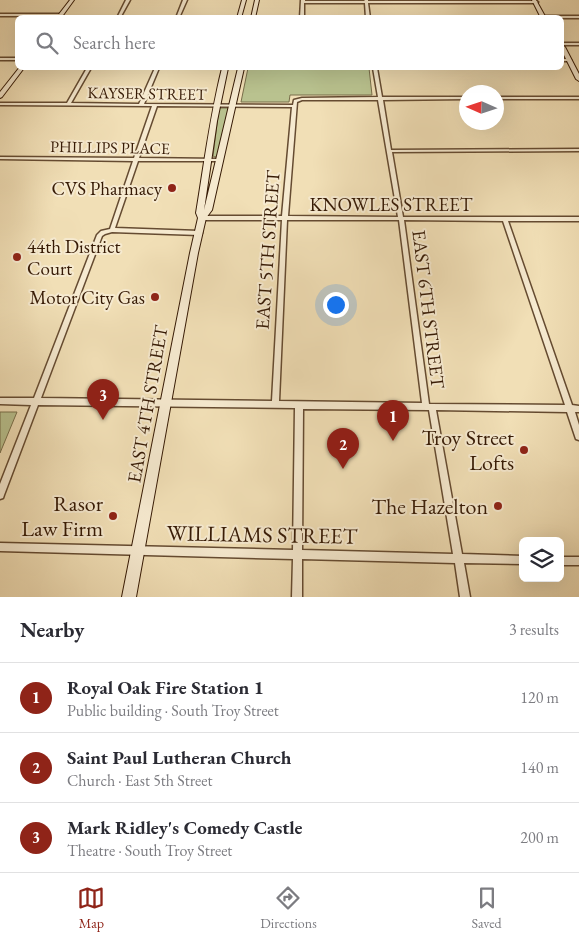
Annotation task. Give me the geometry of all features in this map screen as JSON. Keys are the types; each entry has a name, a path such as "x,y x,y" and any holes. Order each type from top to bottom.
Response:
{"main road":[{"path":"1,94 19,70"},
{"name":"EAST 4TH STREET","path":"129,597 138,550"}],"street":[{"path":"60,15 72,0"},
{"path":"120,15 128,0"},
{"path":"179,15 185,0"},
{"path":"240,15 244,0"},
{"path":"254,15 257,0"},
{"path":"302,15 303,1 535,1 543,15"},
{"path":"366,1 368,15"},
{"path":"0,15 15,15"},
{"path":"564,17 579,17"},
{"path":"564,46 579,44"},
{"path":"564,50 578,76"},
{"path":"0,59 15,59"},
{"path":"564,60 569,60"},
{"path":"68,104 88,70"},
{"path":"141,105 156,70"},
{"name":"EAST 4TH STREET","path":"202,218 200,212 209,160 215,106 224,70"},
{"name":"EAST 4TH STREET","path":"138,550 198,234 202,218 208,210 241,70"},
{"name":"EAST 6TH STREET","path":"375,70 401,219 429,407 465,597"},
{"path":"380,98 459,98"},
{"name":"EAST 5TH STREET","path":"275,405 285,219 294,106 298,100 380,98"},
{"path":"504,98 579,98"},
{"name":"KAYSER STREET","path":"0,104 294,106"},
{"path":"112,230 155,105"},
{"path":"389,151 579,150"},
{"name":"PHILLIPS PLACE","path":"0,158 220,160"},
{"name":"KNOWLES STREET","path":"202,218 579,219"},
{"path":"505,219 579,436"},
{"path":"0,495 102,232 112,230 198,234"},
{"path":"0,401 579,409"},
{"path":"297,597 299,406"},
{"name":"WILLIAMS STREET","path":"0,547 519,560"},
{"path":"564,561 579,561"}],"green space":[{"path":"248,70 369,70 372,95 290,95 289,102 241,102"},
{"path":"219,108 229,108 218,156 215,157 213,156"},
{"path":"0,412 17,412 0,453"}],"place":[{"name":"CVS Pharmacy","path":"172,188"},
{"name":"44th District Court","path":"17,257"},
{"name":"Motor City Gas","path":"155,297"},
{"name":"Mark Ridley's Comedy Castle","path":"103,420"},
{"name":"Royal Oak Fire Station 1","path":"393,441"},
{"name":"Troy Street Lofts","path":"524,450"},
{"name":"Saint Paul Lutheran Church","path":"343,469"},
{"name":"The Hazelton","path":"498,506"},
{"name":"Rasor Law Firm","path":"113,516"}]}
